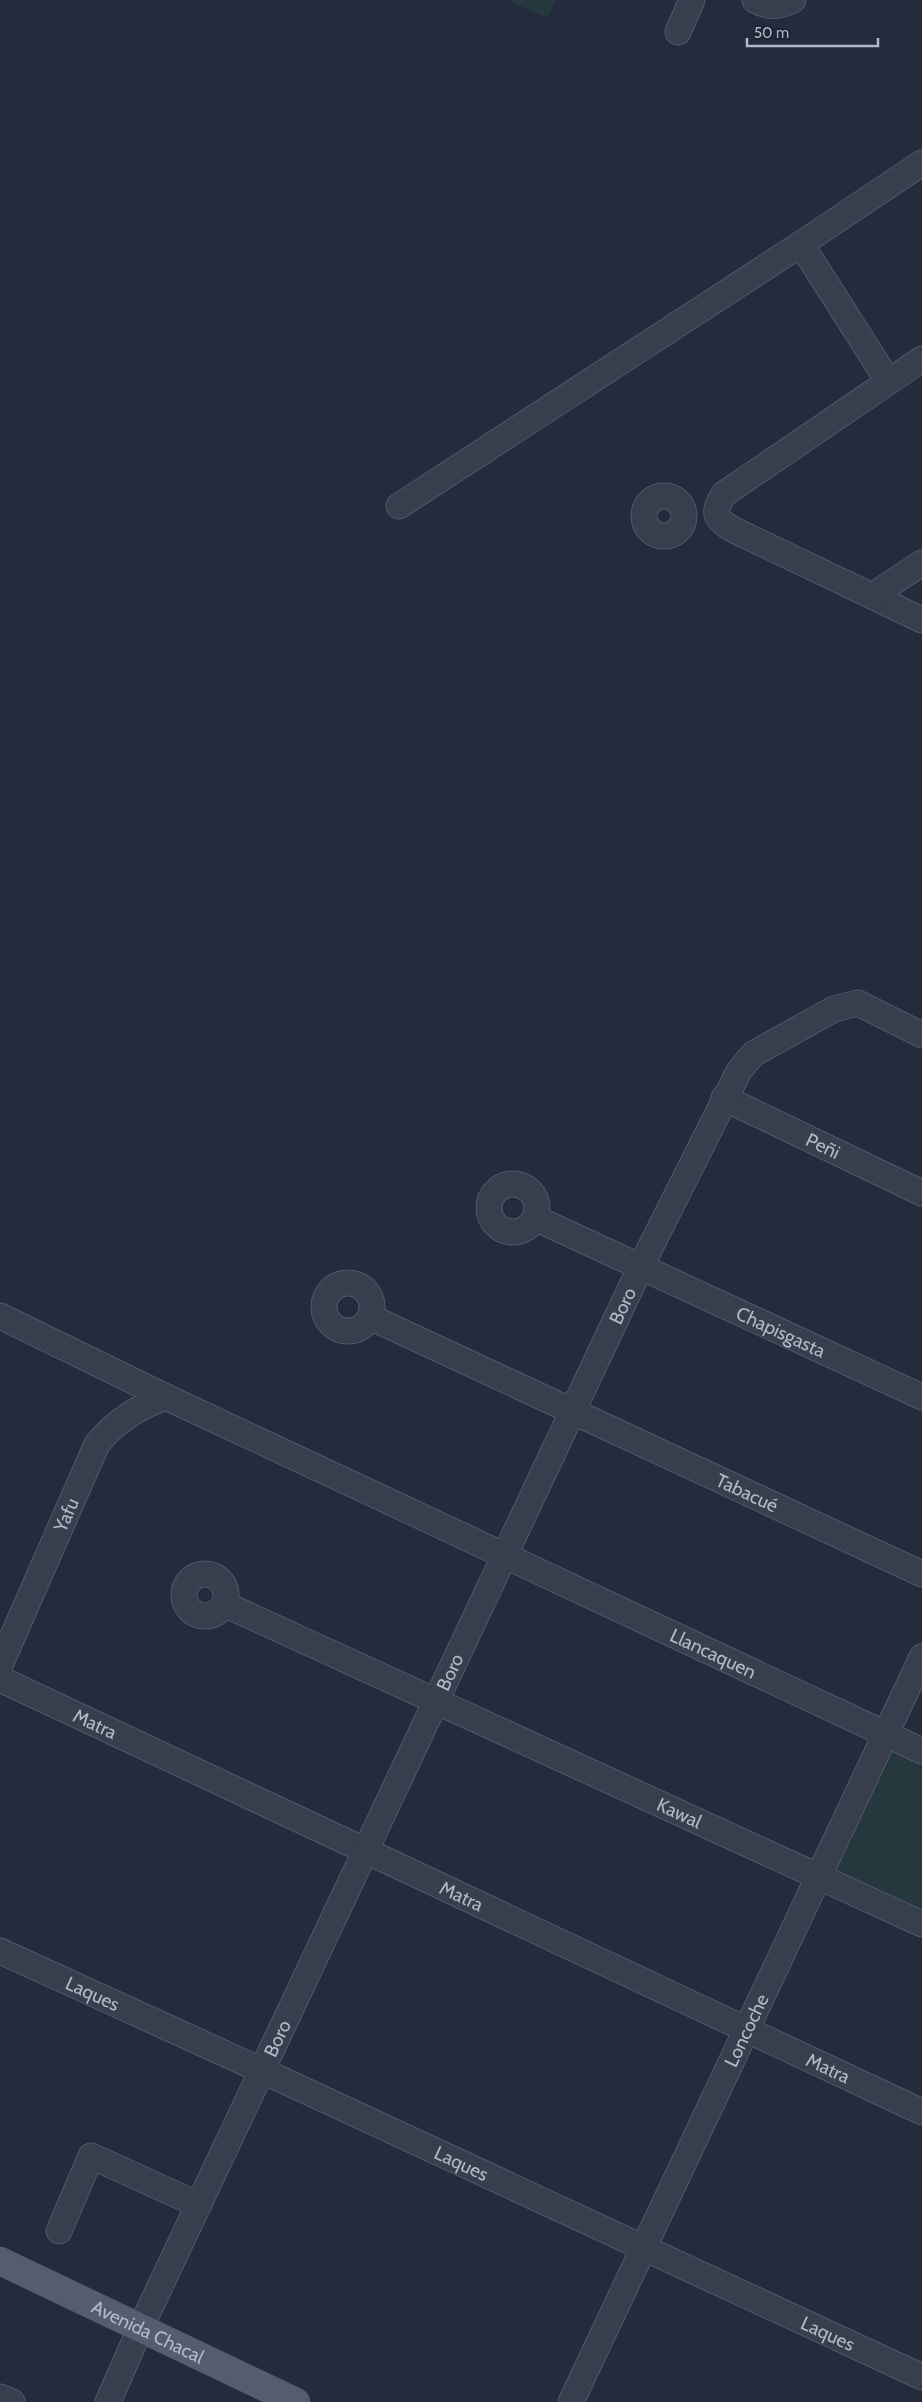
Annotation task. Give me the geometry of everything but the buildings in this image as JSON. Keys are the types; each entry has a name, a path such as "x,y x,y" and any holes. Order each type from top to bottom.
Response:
{"main road":[{"name":"Avenida Chacal","path":"0,2261 296,2402"}],"street":[{"path":"678,32 692,0"},
{"path":"755,0 764,5 780,6 793,0"},
{"path":"399,506 922,163"},
{"path":"801,244 888,381"},
{"path":"922,359 724,494 716,506 717,516 722,524 922,620"},
{"path":"684,512 716,506"},
{"path":"872,596 922,563"},
{"name":"Boro","path":"108,2402 140,2329 574,1412 641,1266 739,1071 753,1054 834,1009 858,1003 922,1035"},
{"name":"Peñi","path":"724,1098 922,1194"},
{"name":"Chapisgasta","path":"535,1218 922,1397"},
{"name":"Llancaquen","path":"0,1316 166,1397 922,1751"},
{"name":"Tabacué","path":"370,1318 922,1574"},
{"name":"Yafu","path":"0,1665 97,1444 106,1433 120,1422 147,1404 166,1397"},
{"name":"Kawal","path":"224,1604 438,1700 922,1924"},
{"name":"Loncoche","path":"571,2402 922,1657"},
{"name":"Matra","path":"0,1679 366,1853 922,2112"},
{"name":"Laques","path":"0,1951 922,2377"},
{"path":"59,2231 91,2156 199,2205"},
{"path":"0,2397 12,2402"}],"shaded area":[{"path":"507,0 556,0 547,18"},
{"path":"890,1744 922,1758 922,1918 826,1873"}]}
